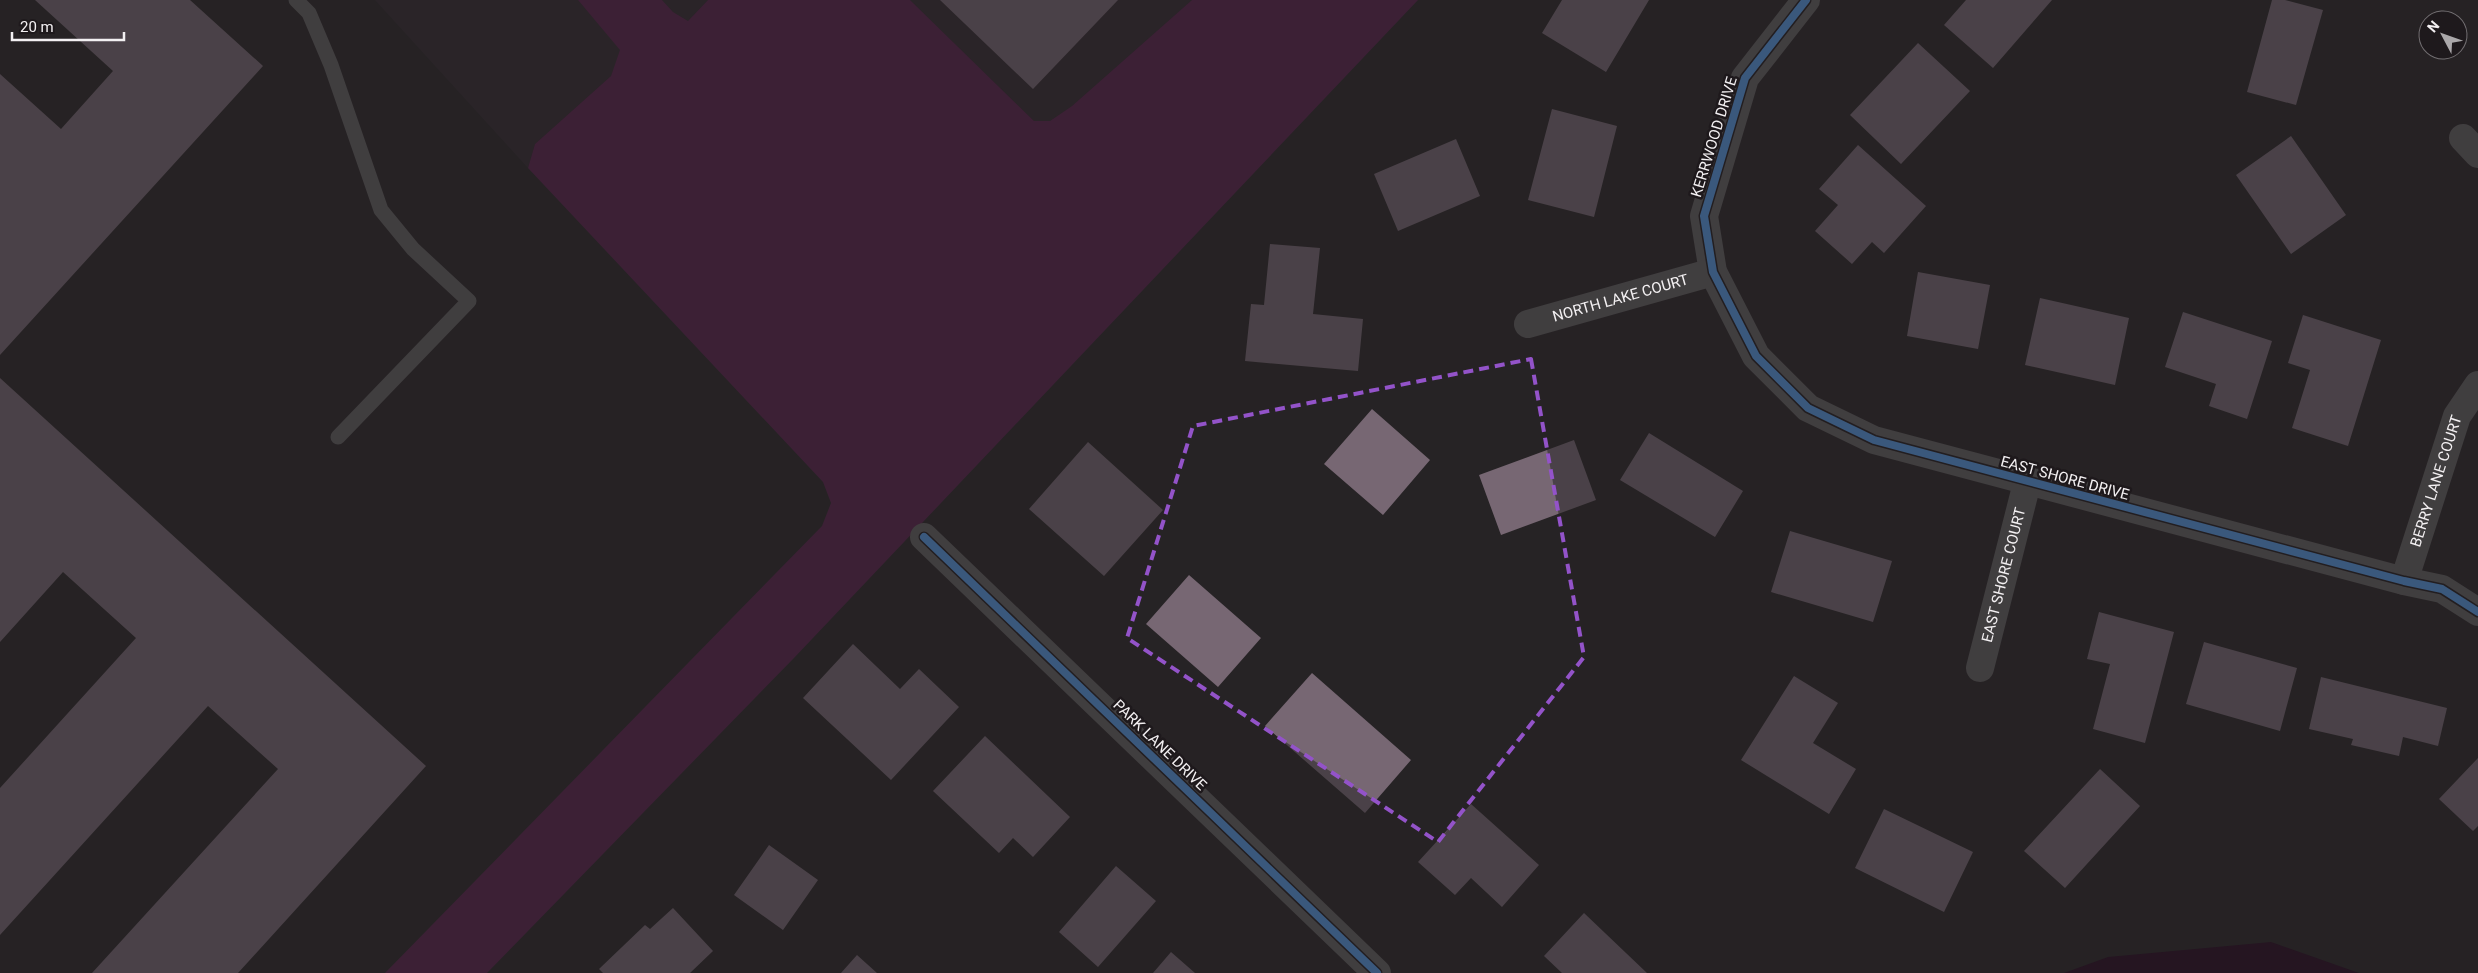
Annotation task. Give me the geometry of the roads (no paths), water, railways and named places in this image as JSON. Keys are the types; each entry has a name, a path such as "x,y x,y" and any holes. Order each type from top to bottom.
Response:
{"street":[{"name":"KERRWOOD DRIVE","path":"1713,272 1704,216 1745,78 1806,0"},
{"name":"NORTH LAKE COURT","path":"1528,324 1713,272"},
{"name":"EAST SHORE DRIVE","path":"1713,272 1756,356 1808,408 1874,440 2404,581 2442,589 2478,612"},
{"name":"BERRY LANE COURT","path":"2404,581 2458,416 2478,386"},
{"name":"EAST SHORE COURT","path":"1980,668 2027,482"},
{"name":"PARK LANE DRIVE","path":"924,537 1377,973"}],"lane":[{"path":"296,0 309,13 331,65 350,126 381,210 413,249 469,301 338,437"}]}
